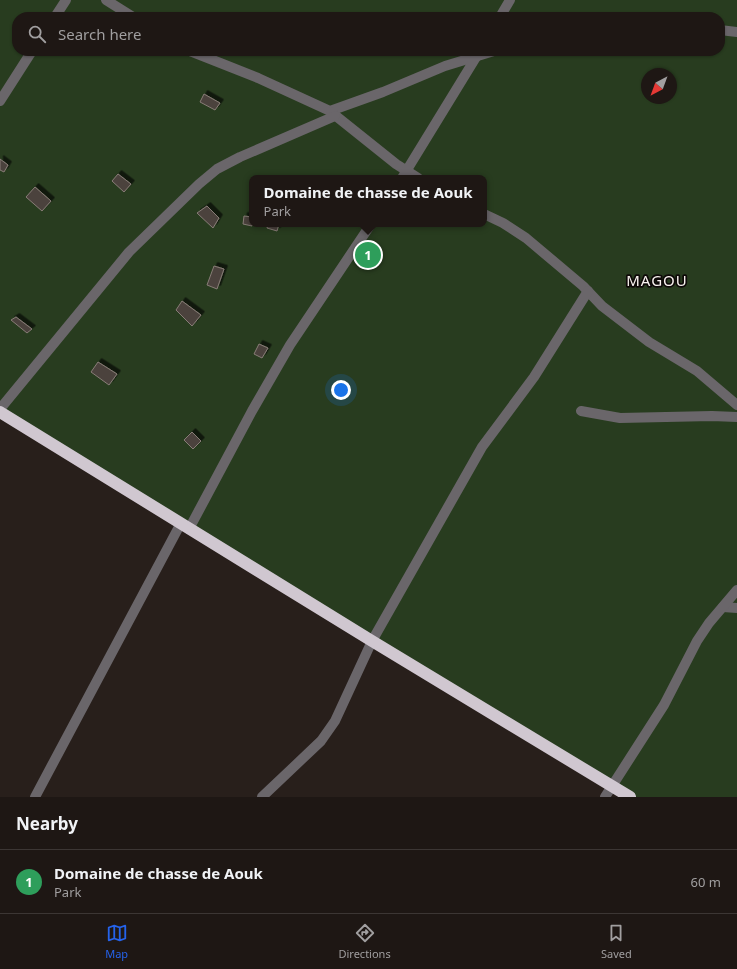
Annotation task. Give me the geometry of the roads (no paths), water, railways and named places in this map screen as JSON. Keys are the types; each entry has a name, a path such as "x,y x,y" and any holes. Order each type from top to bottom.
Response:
{"highway":[{"path":"0,412 372,641 630,797"}],"street":[{"path":"58,12 66,0"},
{"path":"106,0 125,12"},
{"path":"503,12 510,0"},
{"path":"725,31 737,32"},
{"path":"0,100 29,56"},
{"path":"203,56 258,78 332,113 404,174 477,56"},
{"path":"0,408 129,252 199,184 217,169 332,113 471,56"},
{"path":"487,215 503,223 526,238 588,291 602,306 639,334 697,371 737,405"},
{"path":"35,797 185,526 290,345 369,227"},
{"path":"262,797 321,741 335,721 372,641 482,447 534,377 588,291"},
{"path":"581,411 620,418 737,417"},
{"path":"605,797 664,705 697,642 737,590"},
{"path":"723,607 737,608"}],"place":[{"name":"Domaine de chasse de Aouk","path":"368,255"}],"district":[{"name":"MAGOU","path":"657,281"}]}
